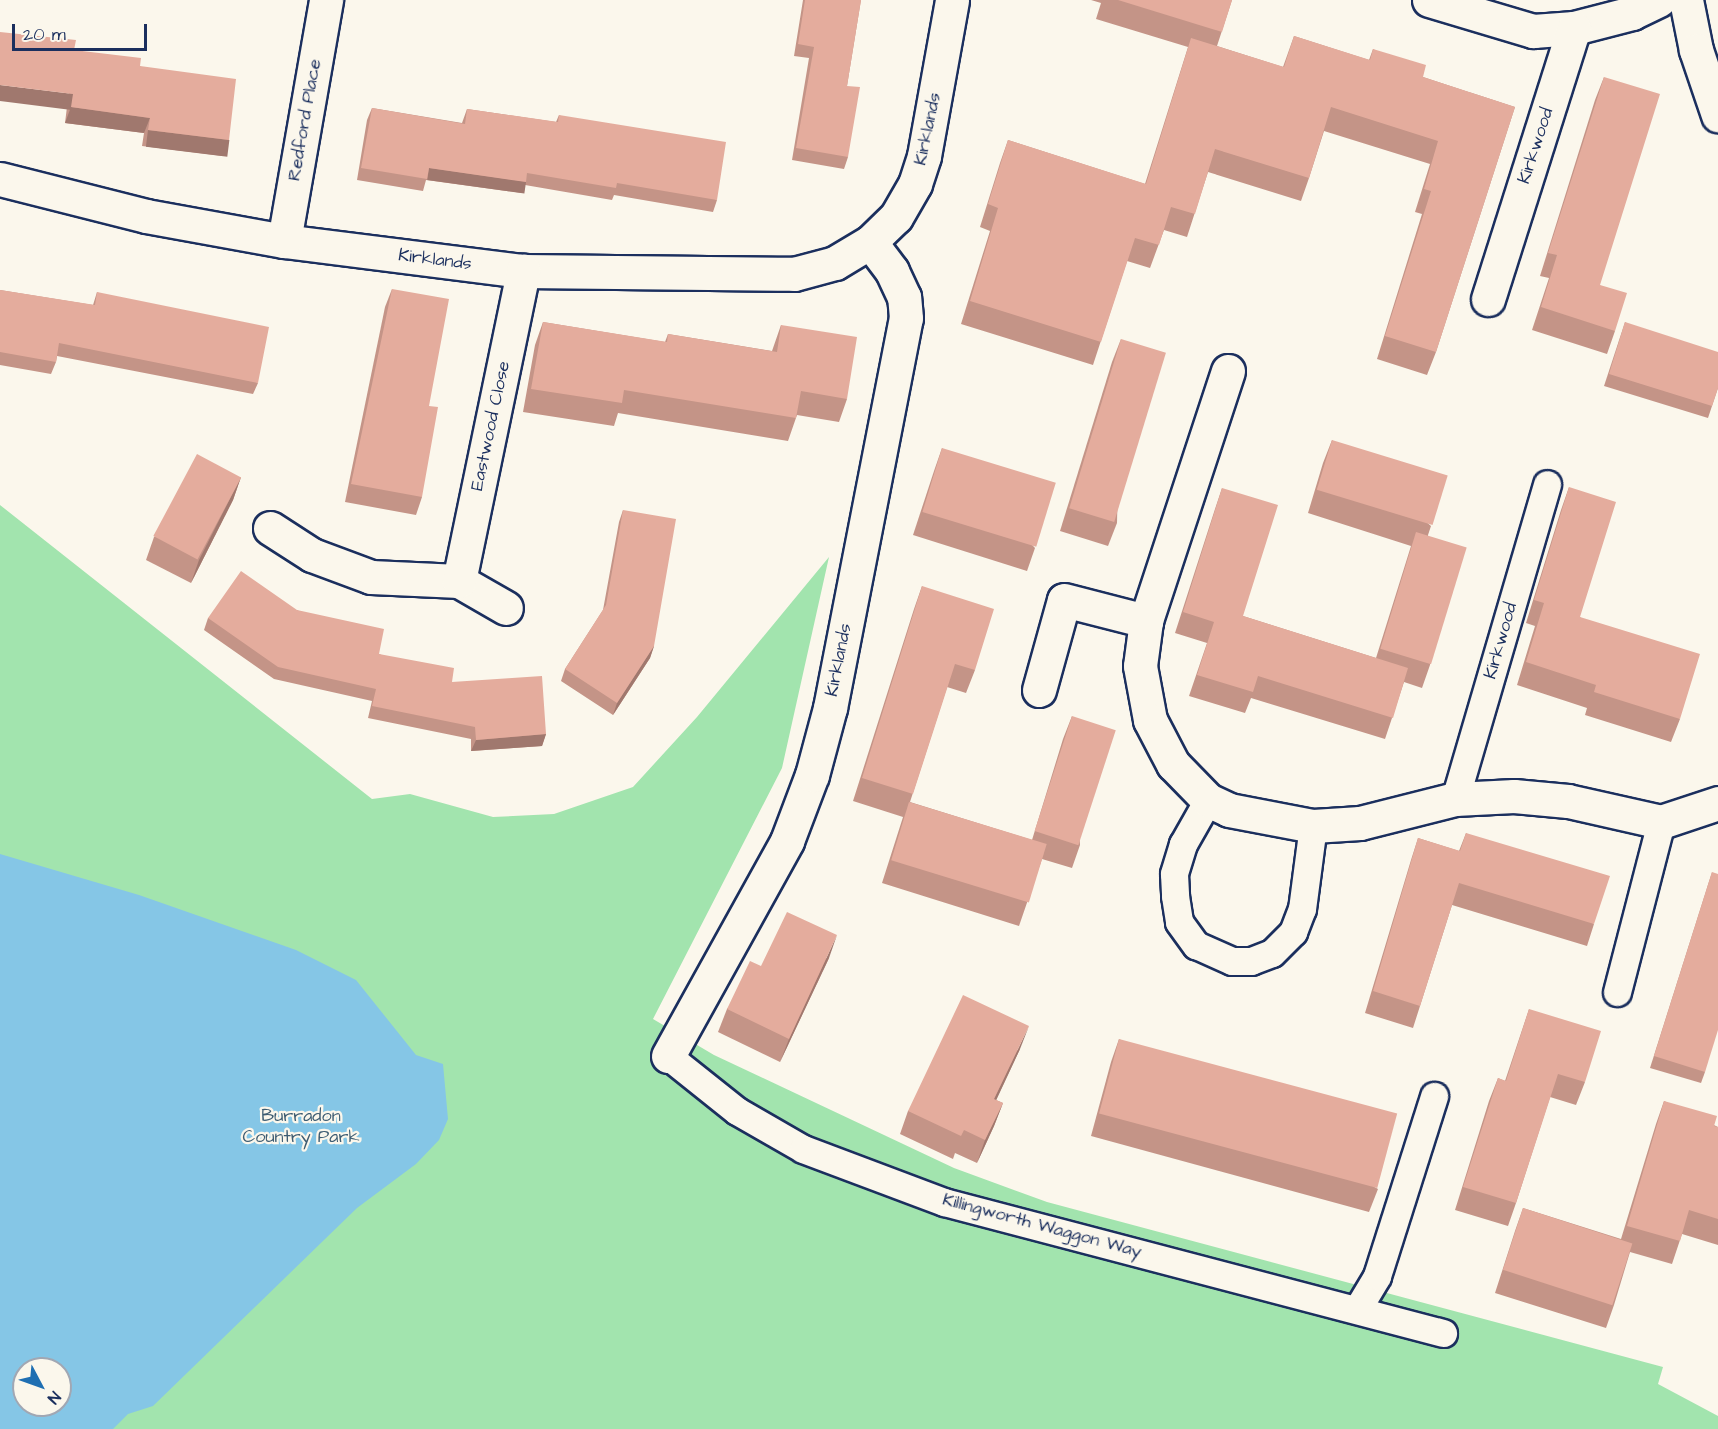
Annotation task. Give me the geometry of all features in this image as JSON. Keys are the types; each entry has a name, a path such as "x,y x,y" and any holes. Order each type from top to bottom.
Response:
{"street":[{"name":"Redford Place","path":"284,241 326,0"},
{"name":"Kirklands","path":"0,179 146,216 284,241 523,271 794,274 835,263 870,242 896,218 915,184 952,0"},
{"path":"1429,0 1533,32 1574,28 1632,13 1659,0"},
{"path":"1686,0 1696,50 1718,115"},
{"name":"Kirkwood","path":"1488,299 1574,28"},
{"name":"Kirklands","path":"668,1056 787,841 812,775 830,708 906,318 904,297 892,271 870,242"},
{"name":"Eastwood Close","path":"459,581 523,271"},
{"path":"1228,371 1146,621 1140,666 1150,720 1173,764 1208,800 1229,810 1313,826 1360,823 1455,799 1514,796 1568,801 1661,822 1718,802"},
{"path":"270,528 312,555 371,577 459,581 506,608"},
{"path":"1039,690 1064,600 1146,621"}],"lane":[{"name":"Kirkwood","path":"1455,799 1547,484"},
{"path":"1208,800 1183,844 1174,874 1175,896 1179,922 1196,945 1232,961 1251,961 1272,953 1293,932 1302,909 1313,826"},
{"path":"1617,993 1661,822"},
{"name":"Killingworth Waggon Way","path":"668,1056 737,1111 803,1149 944,1202 1358,1308 1443,1333"},
{"path":"1358,1308 1377,1276 1434,1096"}],"green space":[{"name":"Burradon Country Park","path":"0,505 372,799 410,794 493,817 554,814 633,787 697,717 829,557 782,768 653,1019 714,1055 954,1168 1047,1202 1663,1367 1658,1384 1718,1416 1718,1429 0,1429"}],"water":[{"path":"0,854 139,895 296,950 356,980 416,1055 443,1064 448,1119 439,1140 416,1164 357,1208 153,1406 128,1414 113,1429 0,1429"}],"building":[{"path":"805,0 861,0 847,86 860,87 848,157 796,148 814,47 798,44"},
{"path":"1118,0 1232,0 1222,32"},
{"path":"0,32 76,40 74,50 141,58 140,66 236,79 229,140 148,130 150,118 71,107 73,94 0,85"},
{"path":"1294,36 1370,60 1373,49 1426,65 1423,77 1515,107 1436,352 1385,336 1431,191 1424,189 1438,141 1331,107 1309,178 1215,149 1195,214 1171,207 1159,245 1135,238 1101,342 970,301 998,208 988,204 1008,140 1146,184 1191,38 1284,67"},
{"path":"1604,77 1660,94 1600,285 1627,293 1615,331 1541,307 1557,255 1548,253"},
{"path":"372,108 465,124 467,109 558,122 559,115 726,142 717,200 617,183 616,188 527,173 526,182 429,168 427,179 361,168"},
{"path":"392,289 449,299 429,406 438,407 422,497 351,484"},
{"path":"0,290 95,305 97,292 269,327 258,383 59,343 56,362 0,352"},
{"path":"543,322 667,342 668,334 777,352 781,325 857,337 847,399 801,391 796,418 624,390 622,403 531,389"},
{"path":"1625,322 1718,352 1718,388 1712,406 1609,374"},
{"path":"1121,339 1166,353 1114,522 1069,508"},
{"path":"1332,440 1448,475 1433,525 1317,490"},
{"path":"942,448 1056,483 1036,547 922,512"},
{"path":"197,454 241,477 197,560 153,536"},
{"path":"1569,487 1616,502 1580,617 1700,654 1680,719 1594,692 1596,685 1526,662 1544,603 1534,600"},
{"path":"1222,488 1278,505 1243,616 1408,668 1393,718 1258,676 1253,692 1197,675 1214,622 1183,612"},
{"path":"623,510 676,519 654,646 617,703 565,669 606,605"},
{"path":"1416,532 1467,547 1431,664 1380,649"},
{"path":"241,571 297,610 384,629 379,654 454,668 452,682 542,676 546,734 476,740 475,727 372,706 376,689 278,667 208,618"},
{"path":"922,586 994,609 975,670 955,664 913,794 862,778"},
{"path":"1072,716 1116,730 1078,845 1035,831"},
{"path":"909,802 1047,844 1029,902 891,860"},
{"path":"1466,833 1610,876 1594,924 1459,883 1420,1006 1373,991 1418,838 1460,851"},
{"path":"1712,872 1718,874 1718,1030 1705,1072 1654,1056"},
{"path":"787,912 837,935 789,1039 727,1009 750,961 761,966"},
{"path":"963,995 1029,1026 994,1099 1003,1103 985,1140 964,1130 961,1136 908,1111"},
{"path":"1529,1009 1601,1031 1585,1082 1558,1074 1516,1203 1463,1187 1498,1078 1506,1081"},
{"path":"1119,1039 1397,1114 1377,1188 1099,1113"},
{"path":"1664,1101 1717,1116 1714,1126 1718,1127 1718,1219 1689,1210 1680,1241 1627,1226"},
{"path":"1523,1208 1632,1244 1612,1305 1503,1270"}]}
